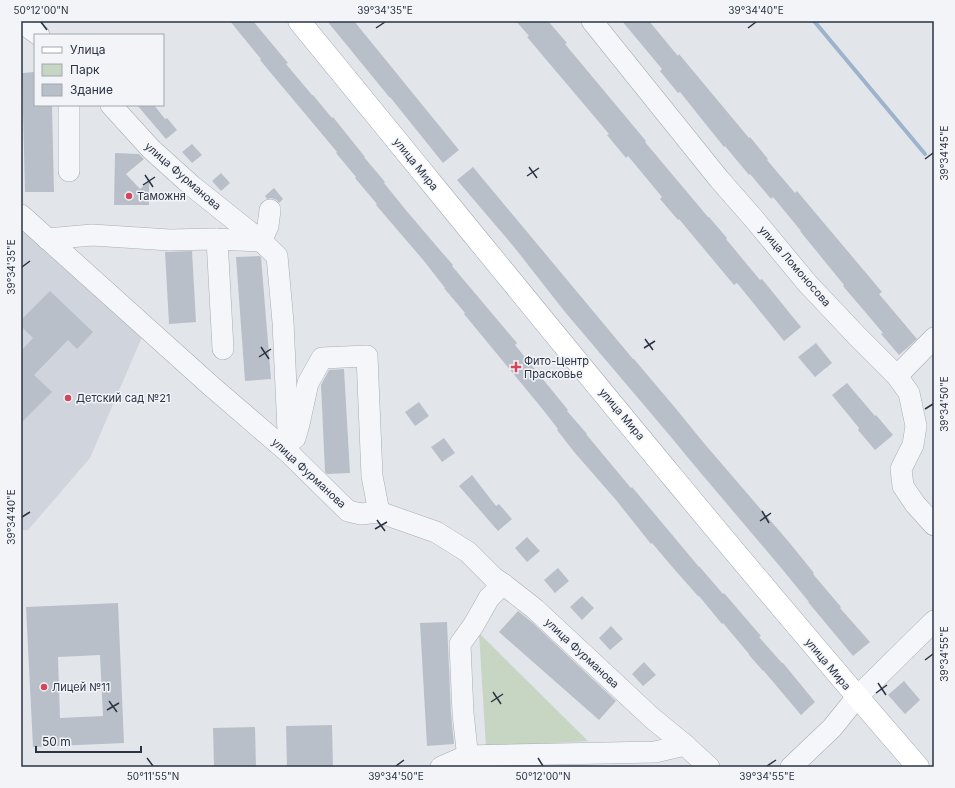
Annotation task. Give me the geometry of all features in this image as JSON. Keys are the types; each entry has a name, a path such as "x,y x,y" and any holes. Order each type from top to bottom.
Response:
{"main road":[{"name":"улица Мира","path":"299,21 792,620 918,767"}],"street":[{"name":"улица Ломоносова","path":"592,21 719,178 807,283 897,376 909,393 916,426 913,445 901,469 903,486 915,504 934,525"},
{"path":"21,22 38,34"},
{"path":"69,106 69,171"},
{"name":"улица Фурманова","path":"112,106 151,149 192,186 261,241 277,256 289,453"},
{"path":"47,239 92,235 170,240 217,239 261,241 268,226 270,210"},
{"name":"улица Фурманова","path":"21,215 210,385 289,453 348,511 362,514 379,512 436,532 468,552 494,578 536,609 652,718 709,767"},
{"path":"217,239 223,350"},
{"path":"897,376 934,338"},
{"path":"289,453 299,424 308,383 322,358 366,356 372,476 379,512"},
{"path":"466,756 467,750 463,713 460,644 473,626 489,598 503,584"},
{"path":"791,767 832,728 857,697 934,621"},
{"path":"441,767 466,756 655,752 685,746"}],"shaded area":[{"name":"Детский сад №21","path":"21,228 142,337 90,458 28,530 21,530"}],"green space":[{"path":"479,633 588,741 486,747"}],"building":[{"path":"230,21 253,21 288,63 286,64 332,118 333,117 405,209 517,343 515,345 568,410 567,411 699,567 723,594 724,593 761,636 759,637 783,663 815,702 801,715 723,623 722,624 652,543 651,544 616,500 575,453 540,406 464,314 465,313 424,261 376,205 377,204 336,153 337,152 260,60 261,59"},
{"path":"327,21 354,21 459,150 443,163"},
{"path":"516,21 548,21 567,43 565,44 646,141 645,142 801,327 784,341 737,283 734,285 679,219 678,220 660,199 662,197 628,156 626,158 607,135 609,134 527,37 529,36"},
{"path":"622,21 649,21 678,56 679,54 749,138 750,137 795,193 797,191 882,292 879,294 917,339 899,355 881,334 883,333 843,286 844,285 773,197 771,199 725,146 724,147 680,92 678,93 660,71 662,69"},
{"path":"34,72 34,106 52,106 54,192 25,192 22,73"},
{"path":"138,106 155,106 165,119 167,118 177,130 166,139"},
{"path":"192,144 202,155 192,163 182,152"},
{"path":"115,153 139,154 144,159 126,174 140,189 149,181 149,205 114,205"},
{"path":"473,167 633,359 788,541 841,607 840,608 870,642 853,656 782,569 565,312 514,247 457,180"},
{"path":"221,173 230,183 221,191 212,181"},
{"path":"274,188 283,199 279,203 277,200 272,198 267,199 265,196"},
{"path":"192,251 196,322 169,324 165,252"},
{"path":"236,257 261,257 271,379 245,381"},
{"path":"50,291 93,332 77,349 68,340 34,375 52,392 21,423 21,351 33,338 21,326 21,320"},
{"path":"816,343 832,363 815,377 798,357"},
{"path":"344,369 350,473 327,474 325,472 321,385 329,370"},
{"path":"847,383 893,435 875,450 832,395"},
{"path":"419,402 429,416 415,426 405,412"},
{"path":"444,438 455,453 442,462 431,447"},
{"path":"472,475 496,506 499,504 512,519 498,531 459,486"},
{"path":"527,537 540,551 527,562 515,548"},
{"path":"558,568 569,581 555,593 544,580"},
{"path":"582,596 594,608 582,620 570,607"},
{"name":"Лицей №11","path":"118,603 124,743 33,747 26,607","holes":["100,655 103,716 60,718 58,657"]},
{"path":"518,611 533,623 616,701 599,720 499,632"},
{"path":"447,622 451,714 454,744 427,746 420,623"},
{"path":"611,626 623,639 610,650 599,638"},
{"path":"644,662 656,675 643,686 632,674"},
{"path":"904,681 920,700 905,714 888,695"},
{"path":"332,725 333,767 287,767 286,726"},
{"path":"255,727 256,767 214,767 213,728"}],"waterway":[{"path":"814,21 925,154"}],"place":[{"name":"Таможня","path":"129,196"},
{"name":"Фито-Центр Прасковье","path":"516,367"},
{"name":"Детский сад №21","path":"68,398"},
{"name":"Лицей №11","path":"44,687"}]}
